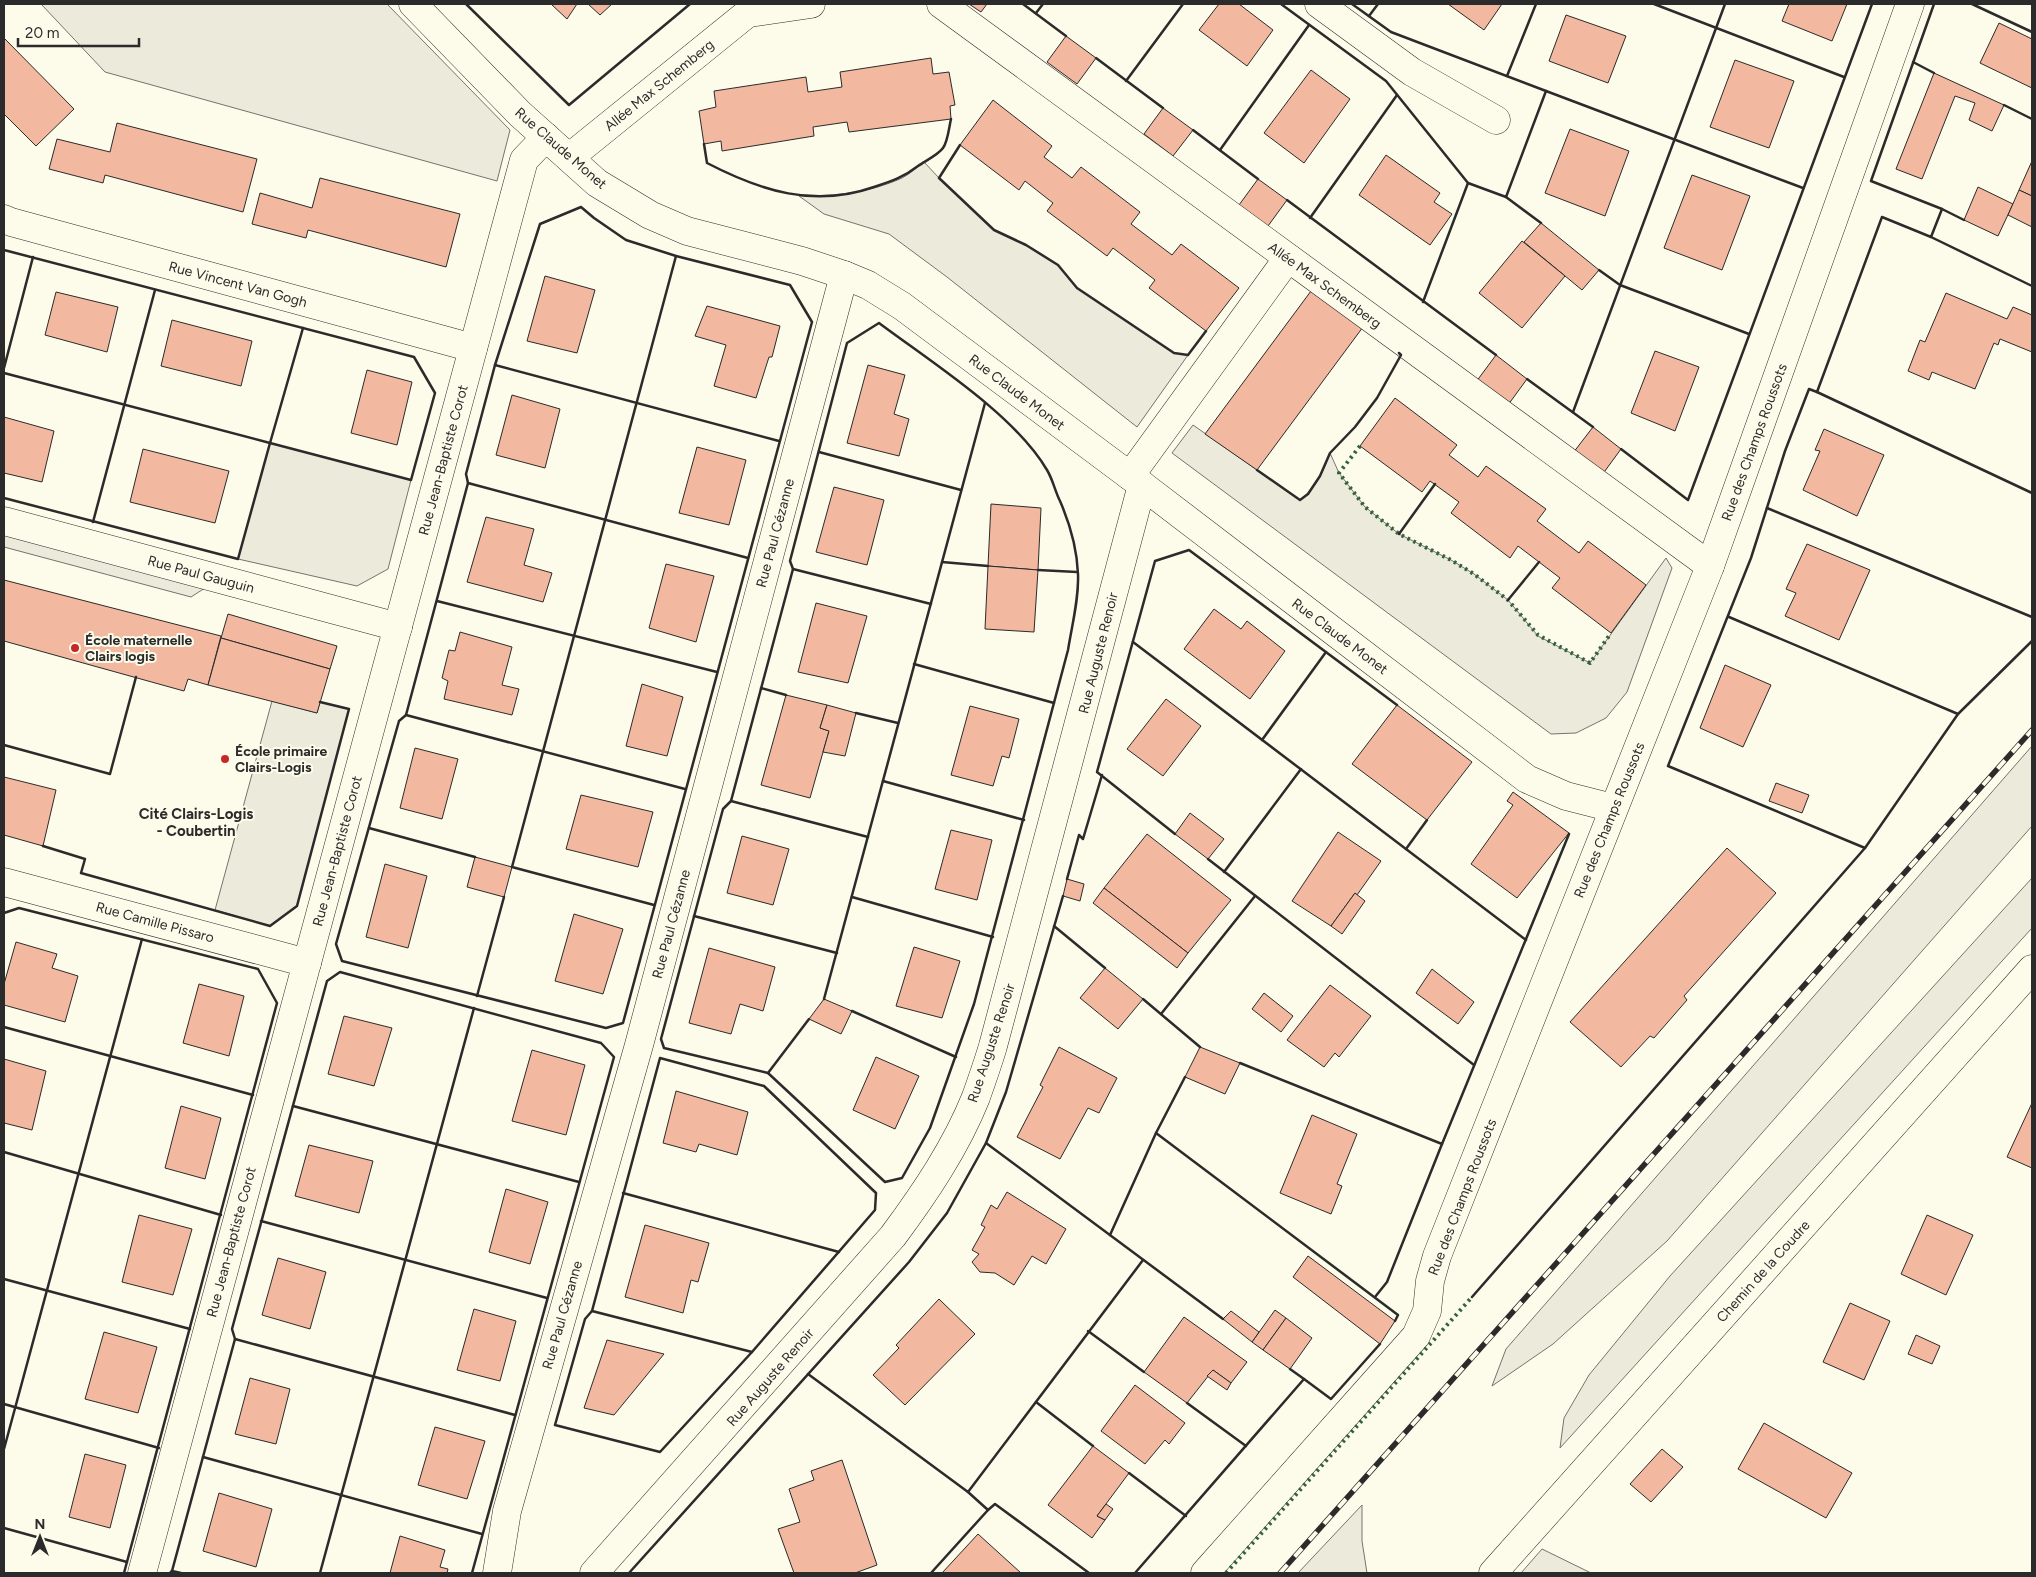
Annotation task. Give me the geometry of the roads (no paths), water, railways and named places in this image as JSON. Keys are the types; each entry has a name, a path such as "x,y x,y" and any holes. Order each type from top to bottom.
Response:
{"street":[{"name":"Rue Claude Monet","path":"413,4 520,114 597,183 650,215 687,231 802,261 844,275 868,286 902,306 1136,481 1527,779 1566,796 1613,808"},
{"name":"Allée Max Schemberg","path":"570,157 754,8 811,4"},
{"name":"Allée Max Schemberg","path":"941,4 1710,566"},
{"path":"1319,4 1412,72 1496,120"},
{"name":"Rue des Champs Roussots","path":"1205,1573 1416,1336 1428,1311 1430,1281 1437,1256 1710,566 1910,4"},
{"name":"Rue Jean-Baptiste Corot","path":"142,1573 524,160 546,137"},
{"name":"Rue Vincent Van Gogh","path":"4,219 473,348"},
{"path":"1136,481 1288,258"},
{"name":"Rue Paul Cézanne","path":"497,1573 507,1511 639,1045 844,275"},
{"name":"Rue Auguste Renoir","path":"594,1573 893,1236 926,1191 955,1141 976,1098 993,1046 1136,481"},
{"name":"Rue Paul Gauguin","path":"4,521 398,627"},
{"name":"Rue Camille Pissaro","path":"4,882 307,963"},
{"name":"Chemin de la Coudre","path":"1493,1573 2032,969"}],"railway":[{"path":"1280,1573 2032,730"}],"place":[{"name":"École maternelle Clairs logis","path":"75,648"},
{"name":"École primaire Clairs-Logis","path":"225,759"}],"district":[{"name":"Cité Clairs-Logis - Coubertin","path":"196,822"}]}
